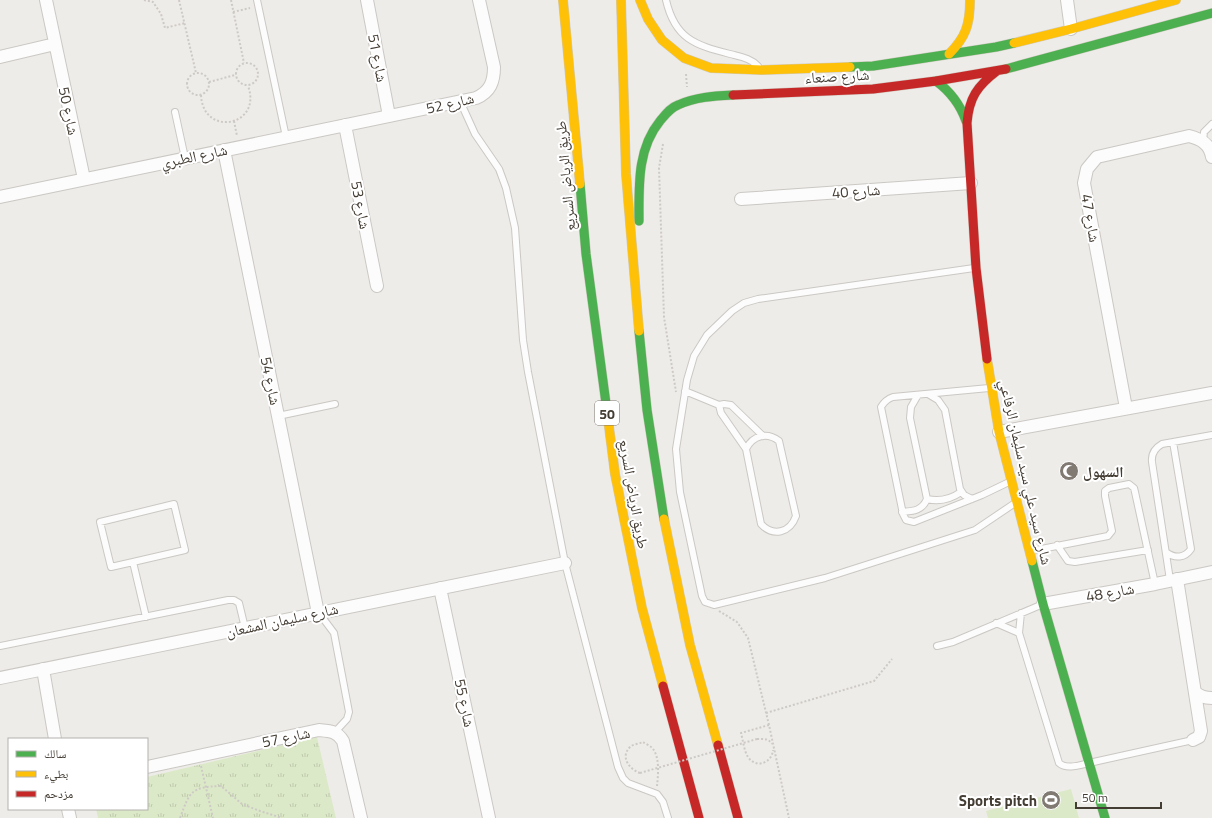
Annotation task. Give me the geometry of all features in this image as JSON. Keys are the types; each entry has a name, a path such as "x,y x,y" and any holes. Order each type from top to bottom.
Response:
{"main road":[{"name":"طريق الرياض السريع","path":"621,0 626,174 637,314 647,410 665,525 690,644 738,818"},
{"name":"شارع صنعاء","path":"640,0 648,19 662,40 684,58 711,68 762,70 873,66 949,54 996,46 1071,29 1176,0"},
{"path":"949,54 960,44 967,31 970,16 970,0"},
{"name":"طريق الرياض السريع","path":"563,3 586,254 615,474 642,608 699,818"},
{"name":"شارع صنعاء","path":"637,314 639,178 642,155 650,136 659,121 673,107 689,101 712,96 873,89 997,71 1212,13"},
{"path":"970,16 975,29"},
{"path":"984,40 996,46"},
{"path":"762,70 762,83 768,94"},
{"name":"شارع سيد علي سيد سليمان الرفاعي","path":"997,71 982,83 973,96 968,109 967,123 976,268 991,388 1016,502 1043,604 1105,818"},
{"name":"شارع سيد علي سيد سليمان الرفاعي","path":"936,81 944,86 957,100 967,123"}],"street":[{"name":"شارع 50","path":"46,0 84,179"},
{"name":"شارع 51","path":"367,0 389,116"},
{"name":"شارع 52","path":"389,116 476,98 488,91 491,86 494,67 479,0"},
{"path":"1067,0 1071,29"},
{"path":"0,57 55,44"},
{"name":"شارع الطبري","path":"0,197 389,116"},
{"name":"شارع 53","path":"344,125 377,286"},
{"name":"شارع 47","path":"1126,408 1084,183 1085,176 1091,162 1097,157 1189,136 1204,141"},
{"path":"1204,141 1211,151 1212,157"},
{"name":"شارع 54","path":"224,150 318,613"},
{"name":"شارع 40","path":"741,199 971,183"},
{"path":"1000,432 1212,393"},
{"name":"شارع سليمان المشعان","path":"0,678 565,563"},
{"name":"شارع 48","path":"1043,604 1212,572"},
{"path":"1174,580 1195,692 1201,735 1197,739 1193,740"},
{"name":"شارع 55","path":"440,588 490,818"},
{"path":"42,669 55,738"},
{"path":"1195,692 1204,698 1212,698"},
{"name":"شارع 57","path":"148,767 319,730 335,732"},
{"path":"335,732 343,740 361,818"}],"lane":[{"path":"666,0 668,10 674,22 686,37 711,49 750,59 762,70"},
{"path":"258,3 286,137"},
{"path":"460,101 475,134 499,169 506,188 515,228 523,340 528,372 565,563 618,767 623,778 628,783 657,794 663,802 668,818"},
{"path":"175,112 185,158"},
{"path":"1204,141 1204,132 1212,124"},
{"path":"976,268 758,299 744,303 732,311 707,335 694,356 687,380 676,449 680,492 702,596 705,602 714,605 825,578 975,530 1016,502"},
{"path":"991,388 893,397 886,401 881,407 902,512 904,518 912,522 972,499 1011,481"},
{"path":"685,392 720,405 731,405 763,436"},
{"path":"927,394 938,400 945,410 959,486 964,495 972,499"},
{"path":"902,512 920,508 927,499 910,418 911,407 918,395"},
{"path":"278,416 335,404"},
{"path":"720,405 721,413 746,449 761,524 773,532 783,531 792,525 796,516 780,441 772,437 763,436 753,440 746,449"},
{"path":"1174,580 1166,552 1151,457 1158,446 1162,444 1212,435"},
{"path":"1166,552 1177,557 1185,554 1191,549 1173,442"},
{"path":"1029,551 1108,536 1112,531 1105,491 1109,488 1130,484 1136,492 1155,584"},
{"path":"927,499 944,500 962,492"},
{"path":"174,504 185,550 133,562 111,567 100,522 174,504"},
{"path":"1056,545 1068,561 1074,562 1148,550"},
{"path":"133,562 146,617"},
{"path":"0,646 234,600 239,603 245,628"},
{"path":"937,646 954,642 1021,612 1043,604"},
{"path":"1021,612 1019,633 1059,764 1067,767 1193,740"},
{"path":"318,613 334,633 349,712 347,719 335,732"},
{"path":"996,624 1019,633"}],"path":[{"path":"144,0 153,2 161,14 165,28 184,23"},
{"path":"179,0 196,73"},
{"path":"231,0 244,63"},
{"path":"233,12 258,3"},
{"path":"684,58 689,101"},
{"path":"244,63 255,67 258,72 254,83 248,86 242,85 237,81 235,75 239,66 244,63"},
{"path":"196,73 207,77 209,82 209,88 201,95 195,95 190,92 187,87 191,76 196,73"},
{"path":"209,82 235,75"},
{"path":"201,95 204,109 213,119 227,123 234,121 246,113 251,99 248,86"},
{"path":"234,121 240,147"},
{"path":"664,139 659,168 664,317 676,392"},
{"path":"714,605 721,614 737,622 748,638 789,818"},
{"path":"766,713 874,681 892,659"},
{"path":"658,777 657,756 653,748 643,742 631,746 626,753 627,763 632,770 640,773 758,739 765,739 770,741 773,745 773,752 772,757 765,763 761,764 752,761 748,756 741,733 769,725"},
{"path":"199,756 213,818"},
{"path":"180,818 186,800 193,792 206,787 221,786 242,804 282,818"}],"green space":[{"path":"317,737 336,818 98,818 96,810 148,810 148,777"},
{"name":"Sports pitch","path":"1071,789 1079,818 988,818 986,811"}],"traffic: fast":[{"path":"1006,69 1212,13"},
{"path":"850,67 873,66 1014,43"},
{"path":"936,81 954,99 961,109 966,121"},
{"path":"639,221 639,195 643,156 652,132 660,121 675,106 684,102 705,97 733,95"},
{"path":"580,184 586,254 607,411"},
{"path":"639,331 647,410 664,519"},
{"path":"1032,561 1105,818"}],"traffic: slow":[{"path":"563,0 580,184"},
{"path":"621,0 626,174 639,331"},
{"path":"640,0 648,19 662,40 684,58 711,68 762,70 850,67"},
{"path":"949,54 955,48 966,30 970,0"},
{"path":"1014,43 1176,0"},
{"path":"987,359 999,432 1032,561"},
{"path":"607,411 615,474 642,608 663,686"},
{"path":"664,519 690,645 718,745"}],"traffic: jam":[{"path":"733,95 873,89 936,81 1006,69"},
{"path":"987,359 976,268 967,123 970,106 975,93 979,87 997,71"},
{"path":"663,686 699,818"},
{"path":"718,745 738,818"}],"place":[{"name":"السهول","path":"1069,471"},
{"name":"Sports pitch","path":"1051,800"}]}
